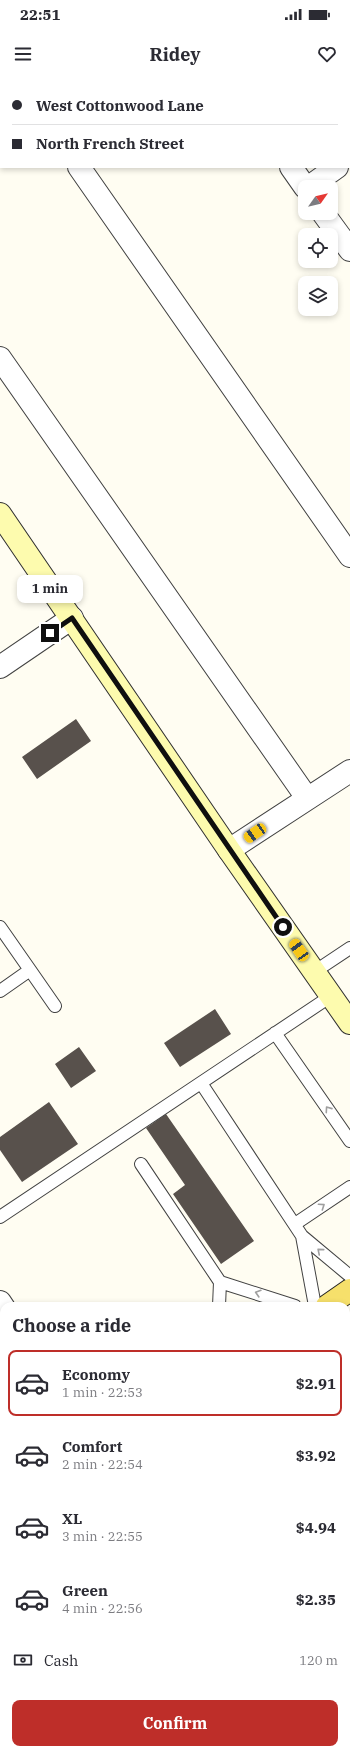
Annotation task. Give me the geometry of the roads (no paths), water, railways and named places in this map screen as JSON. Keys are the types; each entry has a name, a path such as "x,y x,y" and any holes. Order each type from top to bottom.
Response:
{"main road":[{"path":"0,514 229,850 350,1024"},
{"path":"333,1302 350,1290"}],"street":[{"path":"80,168 350,556"},
{"path":"292,168 300,180"},
{"path":"319,180 336,168"},
{"path":"328,220 350,250"},
{"path":"0,358 307,798"},
{"path":"0,667 72,618"},
{"path":"229,850 350,771"}],"lane":[{"path":"0,927 55,1006"},
{"path":"314,972 350,948"},
{"path":"0,991 30,970"},
{"path":"0,1217 331,996"},
{"path":"275,1033 350,1141"},
{"path":"201,1083 302,1236 314,1302"},
{"path":"141,1164 220,1282 219,1302"},
{"path":"295,1224 350,1187"},
{"path":"302,1236 350,1276"},
{"path":"220,1282 282,1302"}]}
